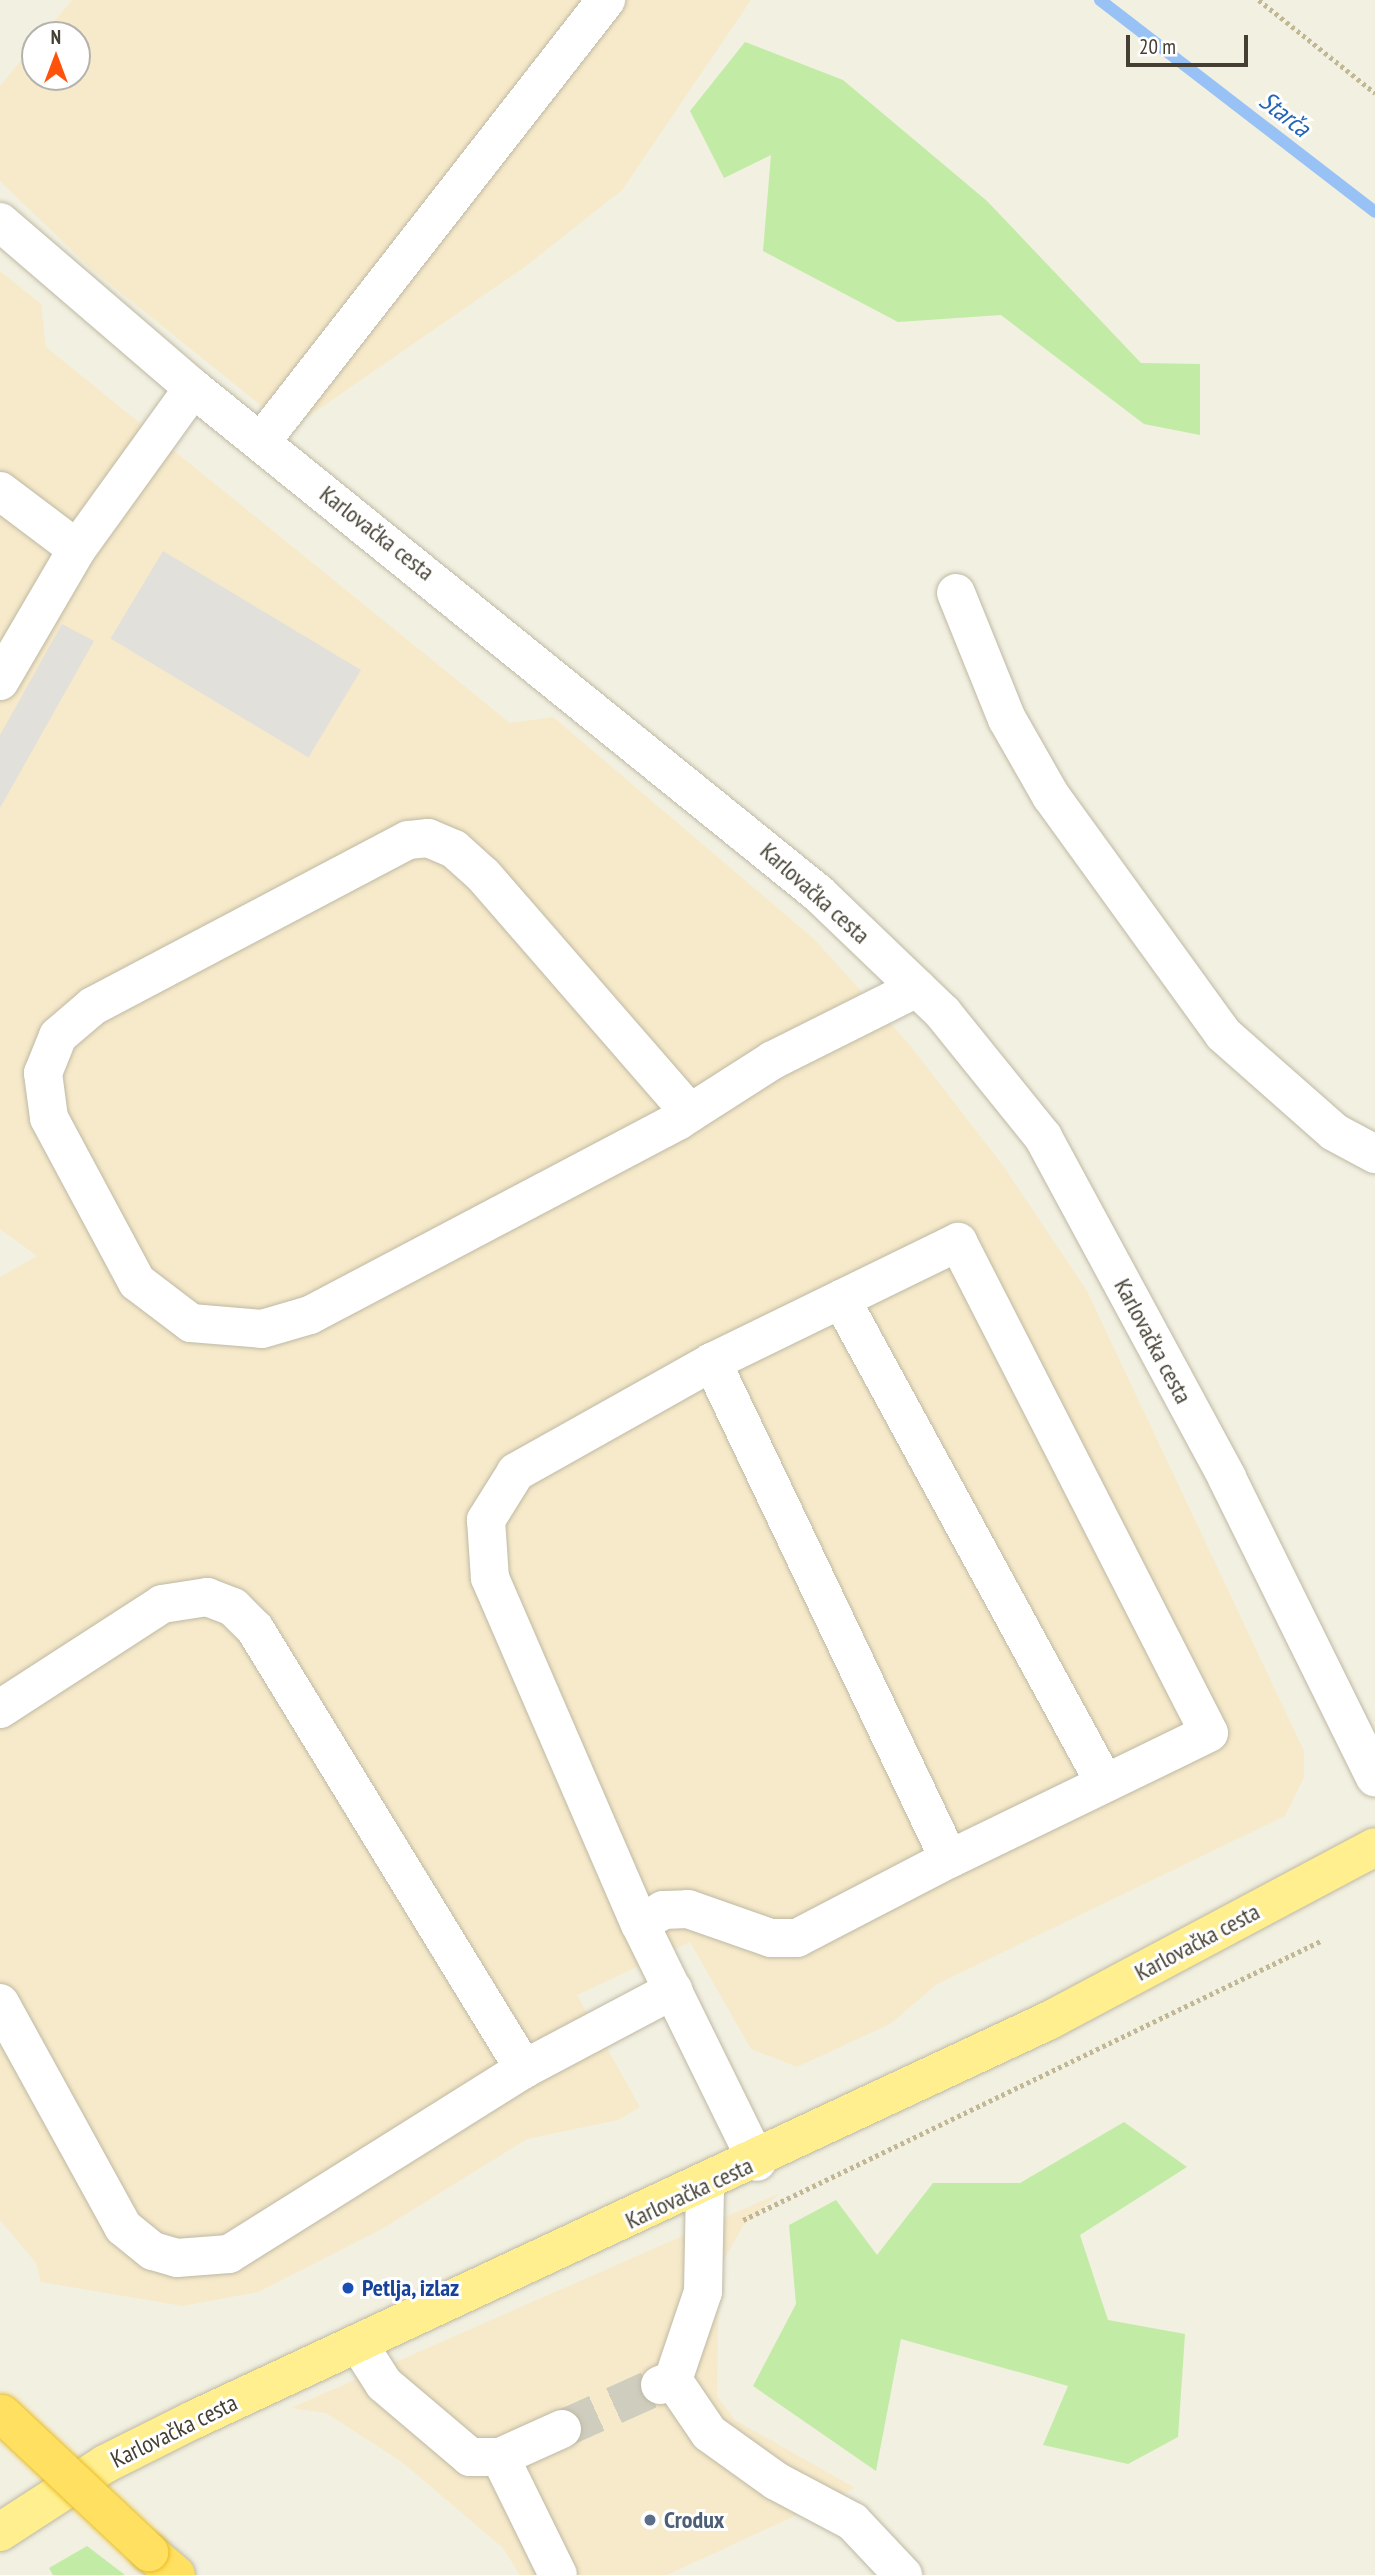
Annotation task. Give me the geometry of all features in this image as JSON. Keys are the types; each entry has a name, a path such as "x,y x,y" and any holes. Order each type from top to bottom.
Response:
{"highway":[{"path":"1,2412 163,2564"}],"main road":[{"name":"Karlovačka cesta","path":"0,2532 105,2464 757,2162 1048,2021 1375,1847"}],"street":[{"path":"261,442 599,2"},
{"name":"Karlovačka cesta","path":"0,222 193,388 797,876 918,988 1042,1137 1227,1478 1375,1777"},
{"path":"0,681 78,550 193,388"},
{"path":"0,491 78,550"},
{"path":"956,593 1007,719 1051,796 1223,1034 1334,1132 1375,1154"},
{"path":"690,1113 475,867 428,838 408,841 93,1006 58,1036 43,1073 49,1118 137,1282 168,1310 214,1330 262,1329 310,1315 690,1113 774,1060 918,988"},
{"path":"640,1924 663,1910 688,1909 771,1938 797,1938 949,1859 1209,1733 958,1242 712,1362 516,1472 486,1520 490,1578 640,1924 757,2162"},
{"path":"841,1299 1104,1782"},
{"path":"712,1362 949,1859"},
{"path":"0,1709 162,1604 207,1597 233,1607 255,1629 524,2069"},
{"path":"0,2003 123,2227 153,2251 177,2258 229,2255 524,2069 673,1990"},
{"path":"705,2186 708,2237 703,2292 667,2382 709,2433 776,2481 853,2522 903,2575"},
{"path":"359,2345 384,2384 470,2457 500,2457 562,2429"},
{"path":"500,2457 558,2575"}],"path":[{"path":"1259,0 1375,93"},
{"path":"708,2237 1321,1941"}],"shaded area":[{"path":"72,0 751,0 622,190 526,266 290,429 89,267 0,181 0,86 21,61 21,91 91,91 91,21 55,21"},
{"path":"0,271 41,304 46,347 510,723 553,717 814,939 909,1044 1004,1167 1087,1291 1304,1751 1304,1777 1285,1816 937,1984 890,2024 797,2067 751,2049 690,1942 577,1995 640,2107 618,2120 527,2139 380,2230 258,2292 183,2306 41,2282 36,2263 0,2220 0,1277 37,1256 0,1229"},
{"path":"163,551 361,670 308,757 110,638"},
{"path":"62,624 94,641 0,808 0,735"},
{"path":"780,2193 743,2226 719,2268 717,2396 735,2420 855,2488 667,2575 520,2575 503,2548 402,2462 326,2413 291,2408"}],"green space":[{"path":"745,42 843,80 987,201 1141,363 1200,364 1200,435 1144,424 1001,315 898,322 763,251 771,155 724,178 690,111"},
{"path":"1124,2122 1187,2167 1080,2235 1108,2320 1185,2334 1178,2437 1128,2464 1043,2445 1068,2386 901,2339 876,2471 753,2386 796,2304 789,2225 836,2200 877,2255 933,2183 1020,2183"},
{"path":"87,2546 125,2575 53,2575 49,2568"}],"waterway":[{"name":"Starča","path":"1100,0 1375,212"}],"tunnel":[{"path":"562,2429 660,2385"}],"place":[{"name":"Petlja, izlaz","path":"348,2288"},
{"name":"Crodux","path":"650,2520"}]}
